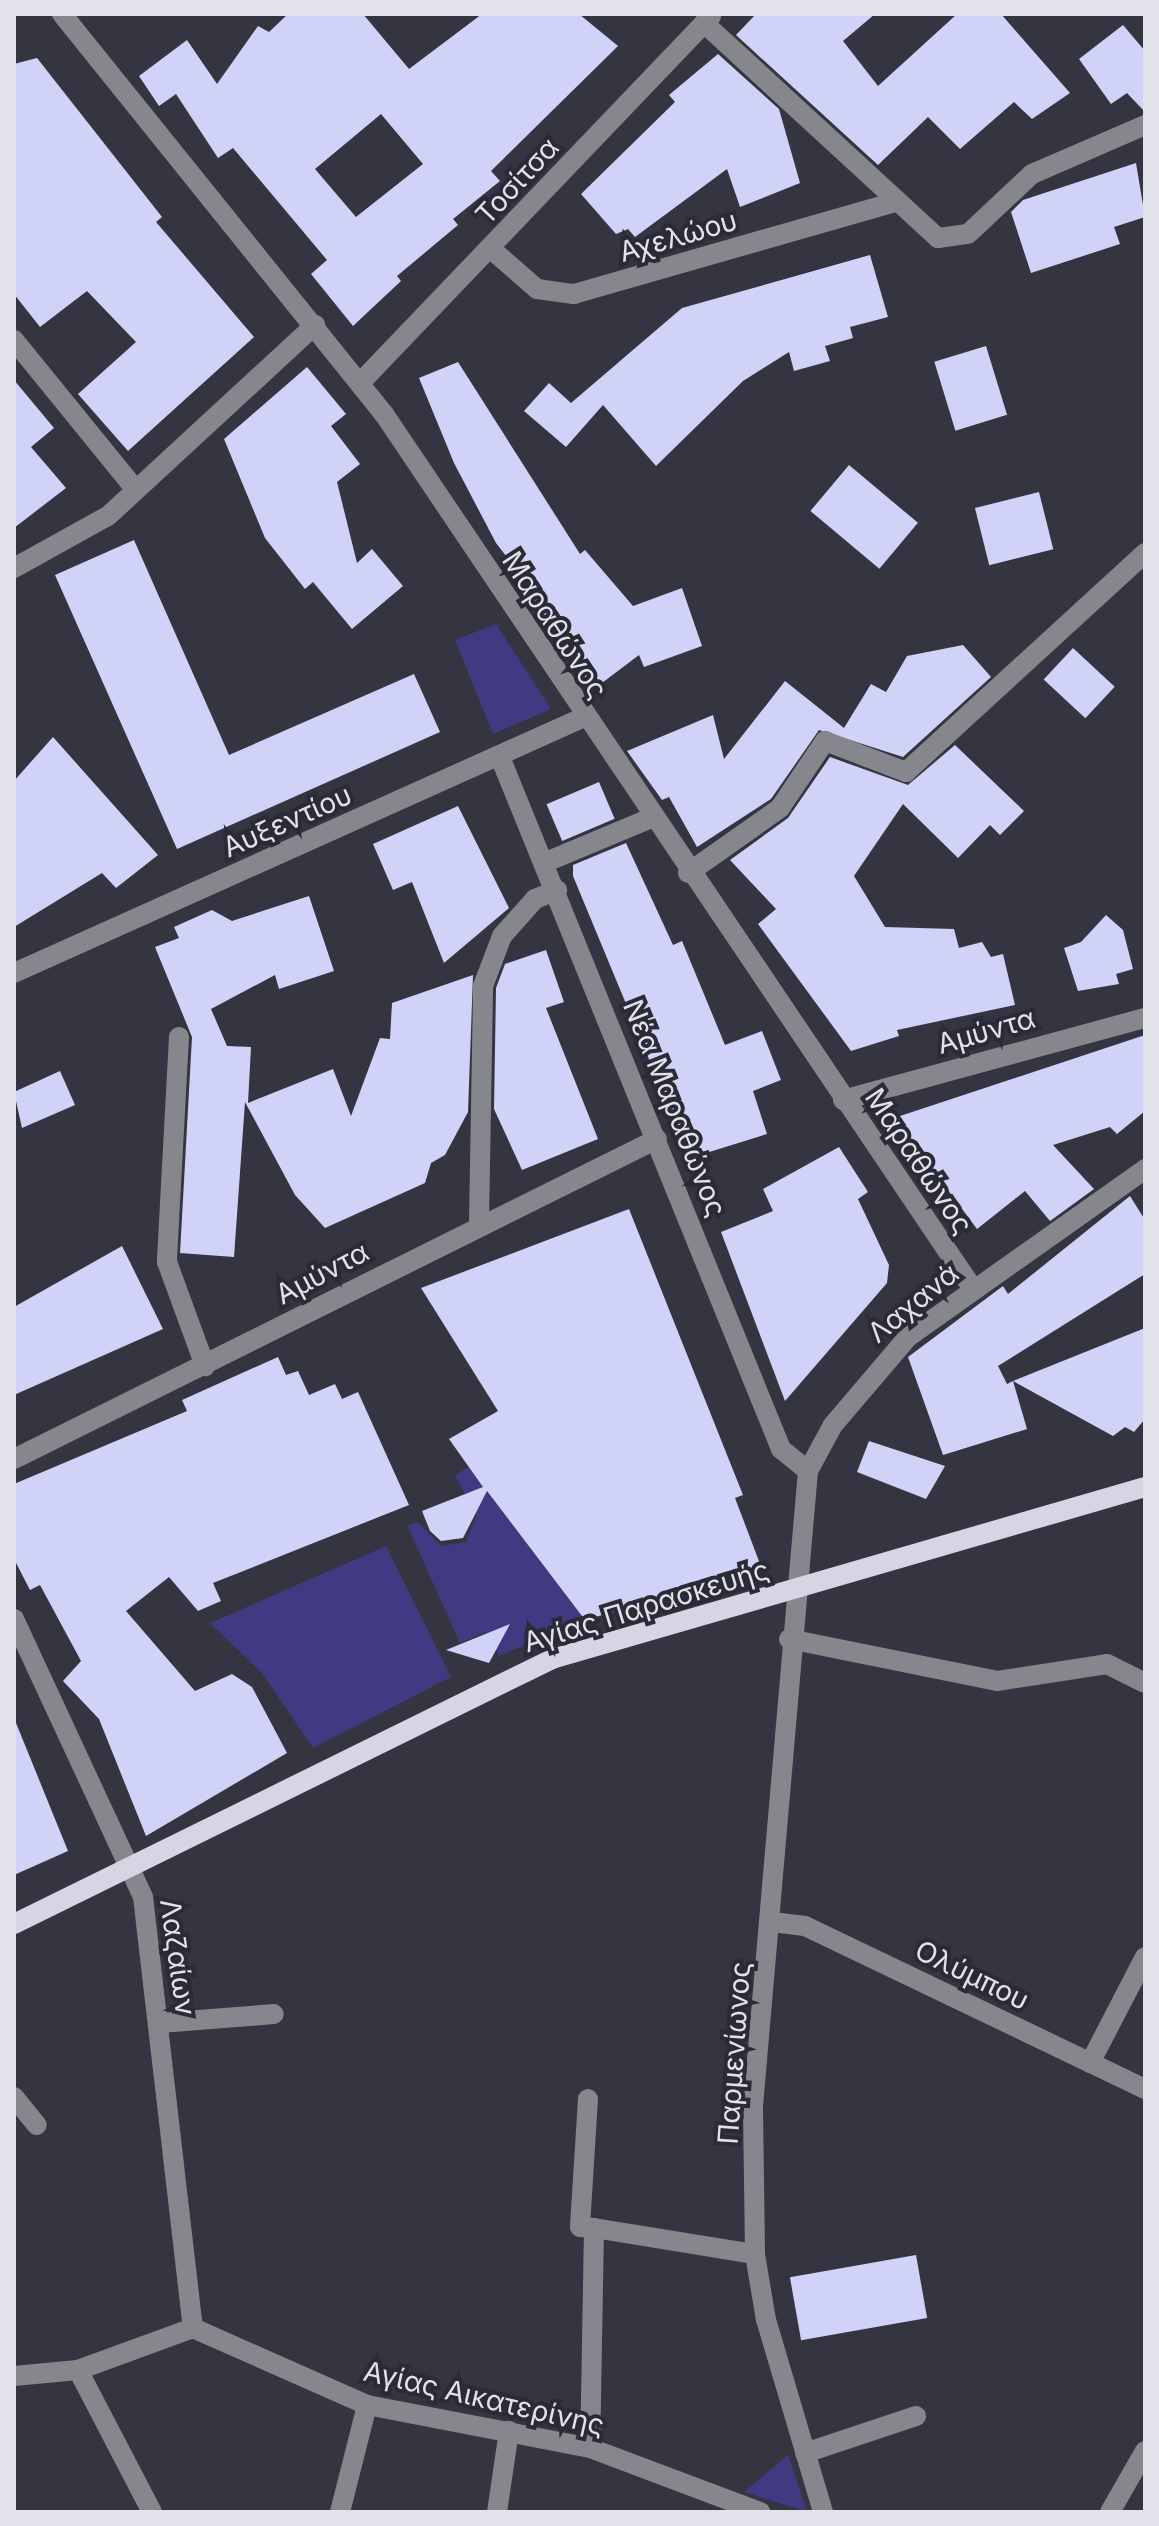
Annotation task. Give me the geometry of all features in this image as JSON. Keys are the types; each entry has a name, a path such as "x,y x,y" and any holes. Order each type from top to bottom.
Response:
{"main road":[{"name":"Αγίας Παρασκευής","path":"14,1924 133,1870 552,1659 1145,1487"}],"street":[{"name":"Μαραθώνος","path":"62,14 360,383 582,718 973,1289"},
{"path":"708,19 892,203 938,238 956,240 1032,174 1145,125"},
{"name":"Τοσίτσα","path":"360,383 708,19"},
{"name":"Αχελώου","path":"491,249 537,289 574,294 892,203"},
{"path":"14,568 108,516 315,325"},
{"path":"14,340 136,490"},
{"path":"688,873 780,808 825,741 906,772 1140,554"},
{"name":"Αυξεντίου","path":"14,973 582,718"},
{"name":"Νέα Μαραθώνος","path":"500,757 546,862 781,1449 808,1471"},
{"path":"546,862 651,818"},
{"path":"479,1222 483,986 502,936 535,899 557,890"},
{"name":"Αμύντα","path":"843,1100 1145,1018"},
{"path":"179,1037 167,1262 205,1366"},
{"name":"Αμύντα","path":"14,1459 205,1366 479,1222 657,1139"},
{"name":"Λαχανά","path":"793,1589 808,1471 873,1373 973,1289 1145,1169"},
{"name":"Παρμενίωνος","path":"793,1589 772,1922 753,2106 755,2254 823,2512"},
{"name":"Λαζαίων","path":"14,1619 133,1870 160,2023 193,2328"},
{"path":"789,1639 997,1681 1107,1664 1145,1683"},
{"name":"Ολύμπου","path":"772,1922 805,1926 1145,2089"},
{"path":"1090,2063 1145,1957"},
{"path":"160,2023 274,2014"},
{"path":"14,2097 37,2125"},
{"path":"588,2099 580,2227 755,2254"},
{"path":"590,2448 594,2228"},
{"path":"14,2376 78,2370 193,2328"},
{"name":"Αγίας Αικατερίνης","path":"193,2328 367,2405 590,2448 760,2512"},
{"path":"78,2370 152,2512"},
{"path":"340,2512 367,2405"},
{"path":"805,2453 916,2416"},
{"path":"497,2512 509,2431"},
{"path":"1110,2512 1145,2451"}],"shaded area":[{"path":"496,624 551,709 493,734 455,640"},
{"path":"468,1467 585,1620 499,1656 486,1632 460,1643 407,1525 418,1522 441,1546 466,1542 477,1514 455,1476"},
{"path":"386,1546 451,1677 313,1748 262,1673 210,1623"},
{"path":"788,2455 807,2512 744,2492"}],"building":[{"path":"288,14 363,14 409,69 482,14 579,14 618,46 491,171 500,181 453,219 458,225 397,276 401,281 353,326 311,274 327,260 233,148 218,158 176,94 159,106 139,76 187,40 217,84 258,26 269,32","holes":["381,114 423,164 356,217 315,169"]},
{"path":"756,14 875,14 843,41 878,86 957,14 1001,14 1070,93 1032,119 1014,102 960,149 928,117 878,165 736,35"},
{"path":"1123,25 1145,51 1145,112 1127,93 1111,104 1079,59"},
{"path":"718,54 779,109 800,183 740,207 727,169 635,237 628,229 616,234 581,194 675,102 669,95"},
{"path":"37,58 162,217 156,222 254,337 128,451 78,394 136,342 87,291 40,327 14,294 14,64"},
{"path":"1136,163 1145,217 1114,227 1120,244 1031,273 1011,212 1023,200"},
{"path":"870,255 888,317 850,327 853,338 825,346 830,361 794,371 789,352 743,381 656,466 603,405 566,447 524,411 549,383 571,403 682,308"},
{"path":"986,346 1007,415 955,431 934,362"},
{"path":"458,362 580,554 585,550 633,606 682,588 702,646 644,667 639,655 594,689 525,601 535,593 496,543 454,463 419,378"},
{"path":"307,367 346,414 331,426 360,464 337,482 357,563 372,549 403,586 352,629 313,582 305,589 265,538 224,439"},
{"path":"14,380 54,428 31,447 66,488 14,528"},
{"path":"849,465 918,523 879,569 810,511"},
{"path":"1039,492 1053,549 989,565 975,508"},
{"path":"134,540 229,755 414,674 440,732 177,849 55,575"},
{"path":"963,645 991,677 903,757 819,730 771,799 697,847 669,797 662,800 627,751 713,715 724,759 785,681 844,728 871,684 886,692 907,656"},
{"path":"1073,648 1115,687 1085,718 1044,679"},
{"path":"53,737 158,855 116,888 102,873 14,927 14,781"},
{"path":"955,745 1024,811 1000,835 990,825 958,858 903,804 854,876 885,927 954,929 959,948 982,942 991,957 1003,954 1015,1005 897,1030 899,1036 851,1051 758,924 776,909 730,860 788,818 830,757 908,785"},
{"path":"599,782 615,819 562,841 547,804"},
{"path":"458,806 509,908 444,963 412,882 393,890 373,844"},
{"path":"626,843 673,945 682,941 725,1045 762,1031 781,1080 753,1091 767,1134 690,1158 573,876 573,865"},
{"path":"309,896 334,971 279,989 275,975 211,1009 227,1046 251,1047 248,1103 333,1069 351,1116 380,1038 390,1039 392,1003 473,975 468,1112 445,1155 431,1163 425,1183 325,1228 295,1195 245,1102 234,1257 180,1253 192,1037 155,947 179,938 174,927 212,910 232,921"},
{"path":"1106,915 1123,930 1133,969 1116,974 1119,984 1078,991 1064,948 1081,942"},
{"path":"546,950 564,1002 546,1008 598,1139 522,1170 494,1109 496,988 505,964"},
{"path":"1145,1035 1145,1111 1117,1134 1110,1127 1053,1145 1094,1189 1050,1221 1025,1191 977,1229 894,1118"},
{"path":"60,1071 75,1105 22,1128 14,1092"},
{"path":"839,1147 868,1192 858,1199 889,1265 887,1283 785,1401 721,1232 773,1211 763,1189"},
{"path":"1130,1196 1145,1220 1145,1274 998,1366 1007,1384 1013,1381 1027,1429 943,1455 908,1357 1003,1286 1008,1294"},
{"path":"629,1209 743,1495 735,1498 762,1569 585,1620 487,1491 463,1538 441,1541 430,1531 422,1511 483,1487 449,1439 498,1411 421,1288"},
{"path":"122,1246 163,1329 14,1395 14,1307"},
{"path":"1145,1328 1145,1419 1134,1432 1125,1427 1113,1436 1013,1381"},
{"path":"278,1357 286,1375 298,1371 309,1395 335,1384 342,1399 358,1392 409,1505 213,1583 221,1601 198,1611 169,1577 126,1611 195,1691 232,1674 252,1687 287,1753 146,1836 99,1719 63,1681 81,1661 40,1585 30,1590 14,1559 14,1484 187,1411 182,1400"},
{"path":"869,1441 945,1466 926,1499 857,1472"},
{"path":"510,1624 489,1663 446,1650"},
{"path":"14,1718 68,1851 14,1875"},
{"path":"916,2255 927,2318 801,2340 790,2277"}]}
